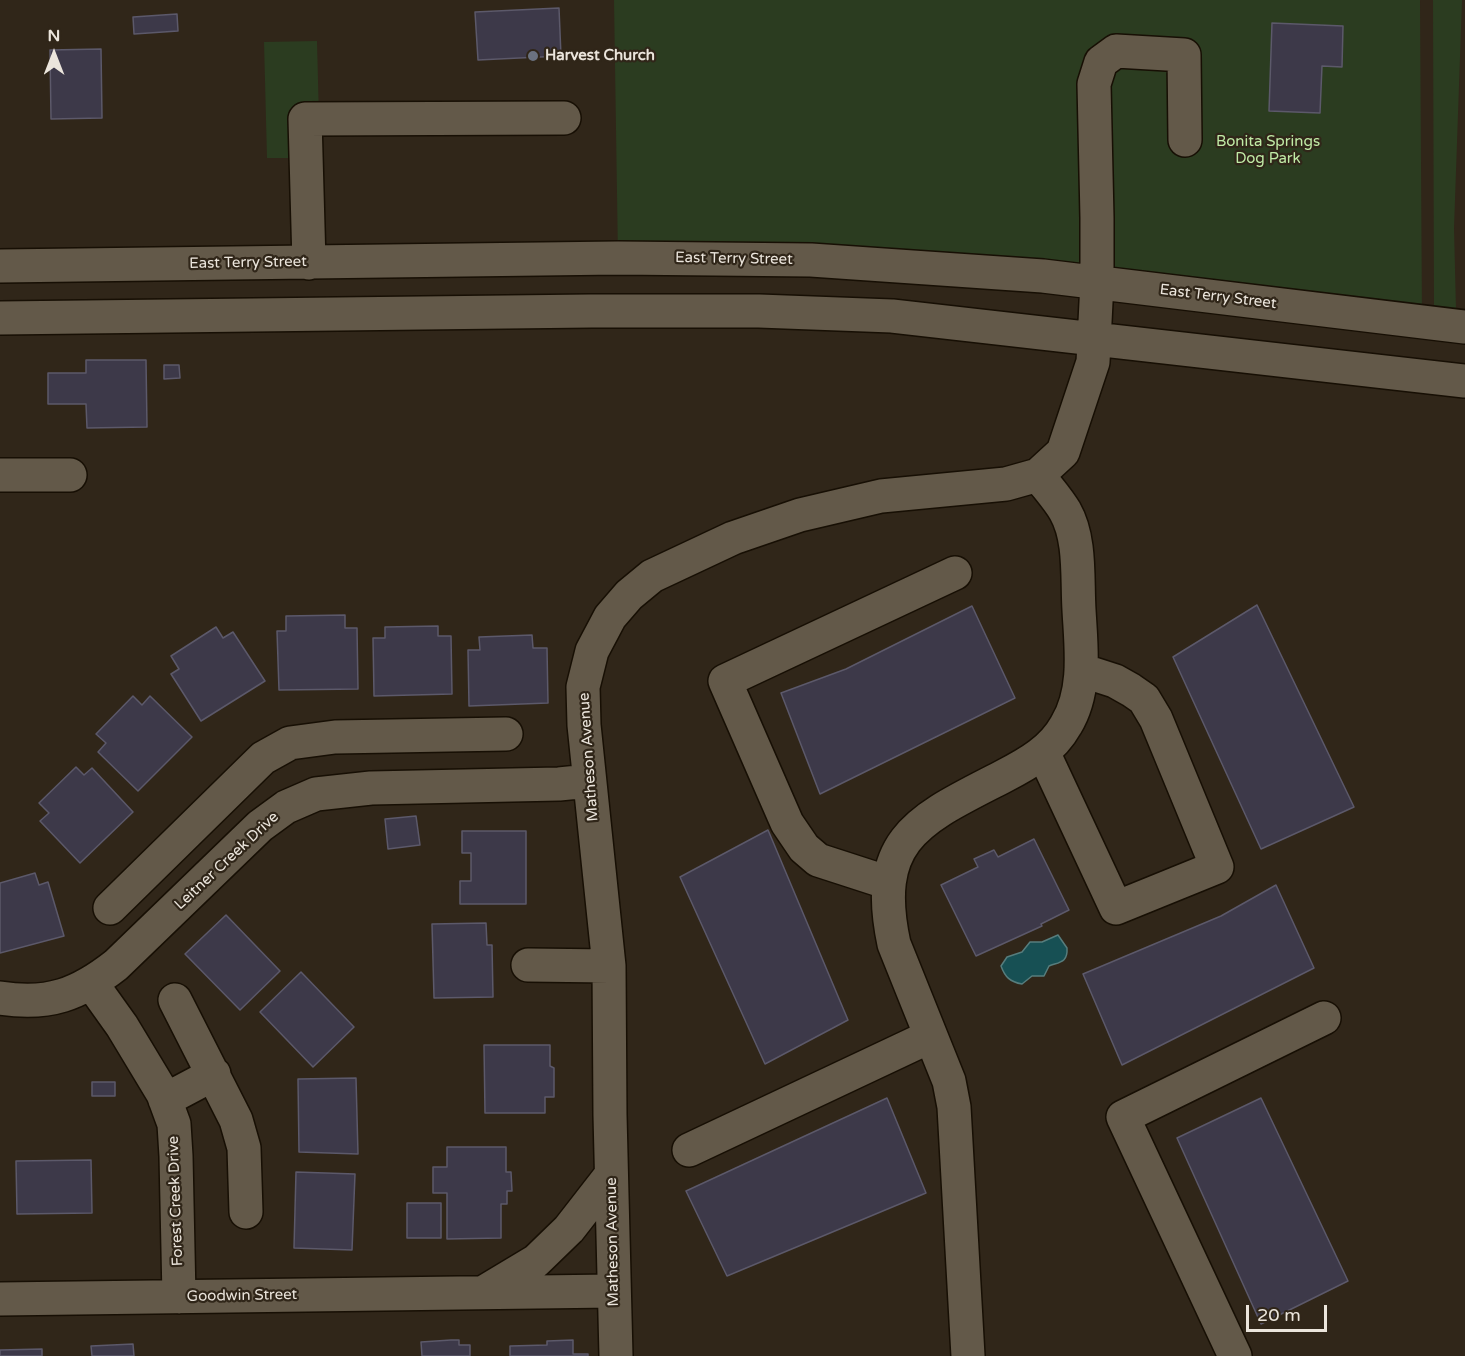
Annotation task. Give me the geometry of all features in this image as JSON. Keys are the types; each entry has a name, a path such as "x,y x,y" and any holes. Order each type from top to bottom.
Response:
{"street":[{"name":"Matheson Avenue","path":"616,1356 613,1291 609,966 584,725 583,687 592,651 610,617 629,595 652,576 733,538 800,515 880,496 1006,484 1038,475 1063,452 1093,362 1097,282 1094,84 1101,62 1116,51 1184,55 1185,140"},
{"path":"309,263 305,119 564,118"},
{"name":"East Terry Street","path":"0,266 618,258 800,260 1043,276 1465,327"},
{"path":"0,318 579,311 759,311 891,316 1465,381"},
{"path":"0,475 70,475"},
{"path":"968,1356 954,1107 949,1081 894,944 889,915 889,883 894,860 904,841 918,825 939,810 1030,763 1053,744 1067,724 1076,702 1082,653 1075,538 1066,512 1038,475"},
{"path":"889,883 818,860 804,848 787,823 725,681 955,573"},
{"path":"1043,752 1116,908 1217,867 1156,719 1144,699 1115,681 1081,670"},
{"path":"110,908 263,758 290,742 335,737 492,735 480,785"},
{"path":"370,737 371,788"},
{"name":"Leitner Creek Drive","path":"0,998 33,1001 65,996 92,984 116,965 260,826 286,807 316,794 371,788 589,781"},
{"path":"528,965 609,966"},
{"name":"Forest Creek Drive","path":"92,984 122,1026 165,1100 174,1124 179,1297"},
{"path":"175,1000 236,1120 244,1148 246,1212"},
{"path":"1235,1356 1123,1117 1324,1018"},
{"path":"689,1150 931,1036"},
{"path":"165,1100 214,1074"},
{"path":"485,1292 536,1261 569,1229 611,1175"},
{"name":"Goodwin Street","path":"0,1299 613,1291"}],"green space":[{"name":"Bonita Springs Dog Park","path":"614,0 1420,0 1422,322 618,258"},
{"path":"1433,0 1462,0 1454,228 1456,310 1434,307"},
{"path":"317,41 320,158 267,158 264,42"}],"water":[{"path":"1058,935 1067,948 1066,957 1049,966 1044,976 1032,976 1022,984 1006,976 1001,966 1007,957 1022,952 1030,942 1042,942"}],"building":[{"path":"559,8 561,56 478,60 475,12"},
{"path":"177,14 178,31 134,34 133,17"},
{"path":"1272,23 1343,26 1342,67 1322,66 1320,113 1269,111"},
{"path":"101,49 102,118 51,119 50,50"},
{"path":"86,360 146,360 147,427 87,428 86,404 48,404 48,373 86,373"},
{"path":"164,365 179,365 180,378 164,379"},
{"path":"1257,605 1354,807 1261,849 1173,657"},
{"path":"972,606 1015,698 820,794 781,693 846,669"},
{"path":"345,615 345,628 357,628 358,689 279,690 277,631 286,631 286,616"},
{"path":"438,626 438,636 451,636 452,694 374,696 373,638 385,638 385,627"},
{"path":"216,627 223,638 233,632 265,681 201,721 171,674 179,669 171,656"},
{"path":"532,635 533,648 547,648 548,703 469,706 468,650 480,650 479,637"},
{"path":"133,696 142,705 150,696 192,737 138,791 98,752 106,743 96,734"},
{"path":"76,767 84,775 92,768 133,812 80,863 40,821 49,813 39,803"},
{"path":"416,816 420,845 388,849 385,819"},
{"path":"768,830 848,1020 765,1064 680,877"},
{"path":"462,831 526,831 526,904 460,904 460,881 471,881 471,853 462,853"},
{"path":"1034,839 1069,910 1041,924 1042,926 976,956 941,885 978,867 974,859 994,850 998,857"},
{"path":"35,873 39,885 48,882 64,936 0,953 0,883"},
{"path":"1276,885 1314,968 1122,1065 1083,974 1221,916"},
{"path":"226,915 280,971 240,1010 185,954"},
{"path":"486,923 487,945 492,945 493,997 434,998 432,924"},
{"path":"301,972 354,1027 313,1067 260,1012"},
{"path":"484,1045 550,1045 550,1066 554,1068 554,1097 545,1097 545,1113 485,1113"},
{"path":"356,1078 358,1154 299,1152 298,1079"},
{"path":"92,1082 115,1082 115,1096 92,1096"},
{"path":"887,1098 926,1193 727,1276 686,1191"},
{"path":"1261,1098 1348,1281 1261,1324 1177,1138"},
{"path":"447,1147 506,1147 506,1172 511,1172 512,1191 507,1191 507,1204 501,1204 501,1238 447,1239 447,1193 433,1193 433,1167 447,1167"},
{"path":"91,1160 92,1213 17,1214 16,1161"},
{"path":"296,1172 355,1174 352,1250 294,1248"},
{"path":"407,1203 441,1203 441,1238 407,1238"},
{"path":"459,1340 459,1345 470,1345 470,1356 422,1356 421,1342"},
{"path":"573,1340 573,1354 588,1354 588,1356 510,1356 510,1346 547,1345 547,1341"},
{"path":"133,1344 134,1356 92,1356 91,1346"},
{"path":"42,1349 42,1356 0,1356 0,1350"}],"place":[{"name":"Harvest Church","path":"533,56"}]}
